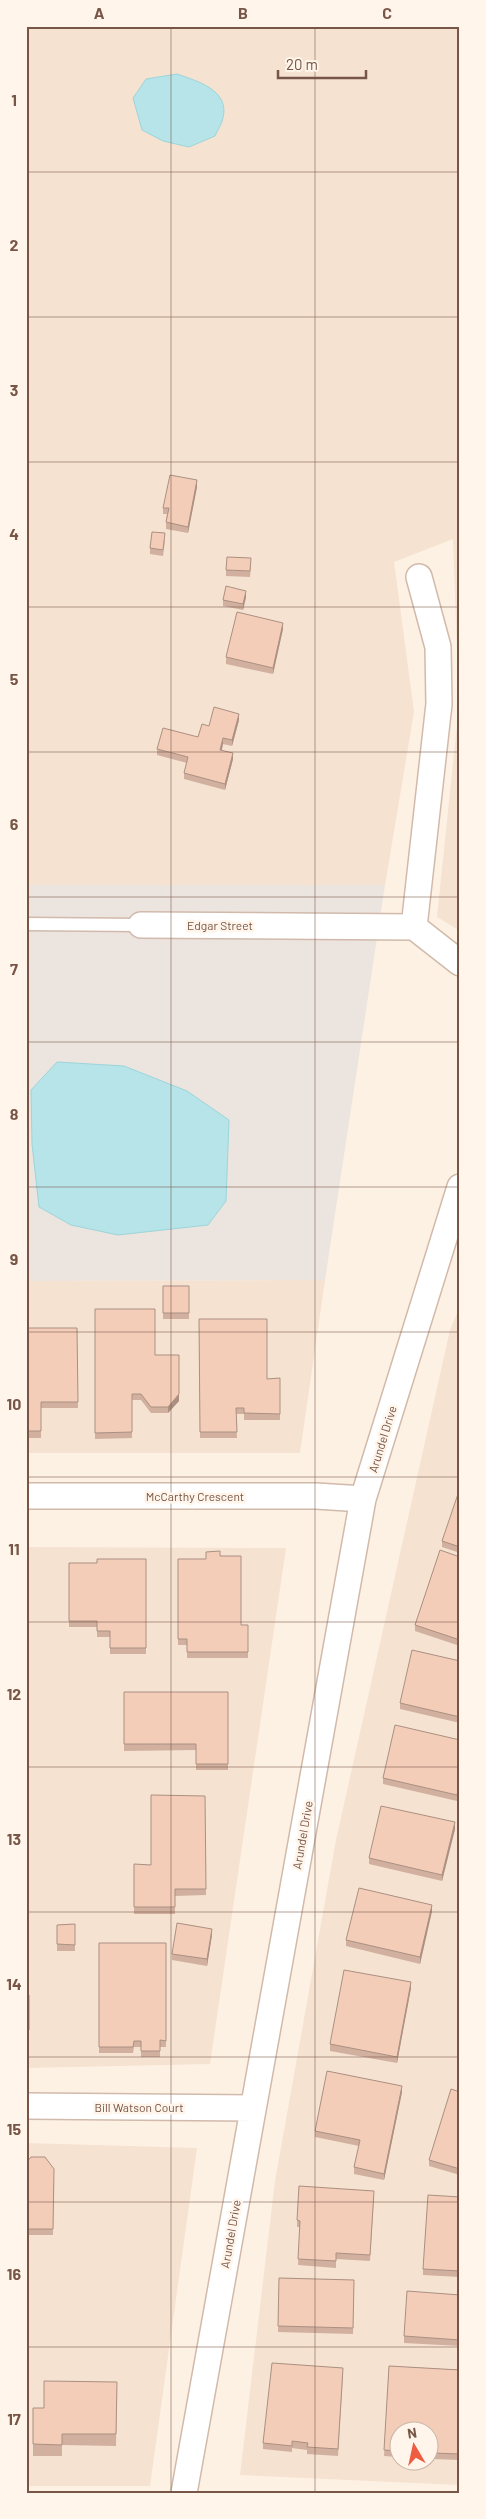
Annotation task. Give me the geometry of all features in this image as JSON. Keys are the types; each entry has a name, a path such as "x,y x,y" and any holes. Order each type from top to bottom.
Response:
{"street":[{"path":"419,577 438,647 439,704 414,927 460,962"},
{"name":"Edgar Street","path":"141,925 414,927"},
{"name":"Arundel Drive","path":"184,2493 364,1499 460,1187"},
{"name":"McCarthy Crescent","path":"26,1496 316,1496 364,1499"},
{"name":"Bill Watson Court","path":"26,2106 253,2108"}],"lane":[{"name":"Edgar Street","path":"26,924 141,925"}],"shaded area":[{"path":"26,26 460,26 460,931 437,917 459,706 453,539 394,562 414,712 385,885 26,885"},
{"path":"26,885 385,885 325,1280 26,1281"},
{"path":"325,1280 300,1453 26,1453 26,1281"},
{"path":"460,1306 460,2485 240,2475 275,2181 336,1840 450,1330"},
{"path":"26,1547 286,1548 210,2064 26,2068"},
{"path":"26,2143 197,2148 150,2486 26,2486"}],"water":[{"path":"177,74 210,88 222,100 224,108 222,120 215,136 189,147 163,141 142,130 133,98 146,79"},
{"path":"57,1062 124,1066 187,1091 229,1120 226,1201 208,1225 118,1235 71,1225 39,1207 32,1144 31,1090"}],"building":[{"path":"170,475 197,480 188,527 166,522 169,508 163,508"},
{"path":"152,532 165,533 163,550 150,548"},
{"path":"227,557 251,558 250,571 226,570"},
{"path":"226,586 246,591 243,604 223,600"},
{"path":"237,612 283,623 273,668 226,657"},
{"path":"214,707 239,714 232,740 223,738 220,750 233,753 225,784 184,773 188,757 157,749 163,728 198,737 202,724 209,726"},
{"path":"163,1286 189,1286 189,1313 163,1313"},
{"path":"95,1309 155,1309 155,1355 179,1355 179,1394 168,1407 151,1407 141,1394 132,1394 132,1432 95,1433"},
{"path":"199,1319 267,1319 267,1379 280,1378 280,1414 244,1413 244,1408 236,1408 237,1432 200,1432"},
{"path":"26,1328 77,1328 78,1402 41,1402 41,1431 26,1431"},
{"path":"460,1492 460,1547 442,1541"},
{"path":"440,1550 460,1557 460,1640 415,1625"},
{"path":"220,1551 220,1556 241,1556 241,1625 248,1625 248,1652 187,1652 187,1639 178,1639 178,1559 206,1559 206,1552"},
{"path":"97,1559 146,1559 146,1648 110,1648 110,1631 97,1631 97,1621 69,1621 69,1563 97,1563"},
{"path":"412,1650 460,1661 460,1717 400,1703"},
{"path":"124,1692 228,1692 228,1764 196,1764 196,1744 124,1744"},
{"path":"395,1725 460,1740 460,1781 457,1795 383,1778"},
{"path":"151,1795 205,1796 206,1889 175,1889 175,1907 134,1907 134,1864 151,1865"},
{"path":"381,1806 455,1822 442,1875 369,1858"},
{"path":"359,1888 432,1905 420,1957 346,1940"},
{"path":"177,1923 212,1929 207,1959 172,1954"},
{"path":"75,1924 75,1945 57,1944 57,1925"},
{"path":"99,1943 166,1943 166,2041 160,2040 160,2051 141,2051 141,2041 134,2041 133,2047 99,2047"},
{"path":"344,1970 411,1982 397,2057 330,2044"},
{"path":"26,1995 29,1995 29,2030 26,2030"},
{"path":"327,2071 402,2086 384,2174 354,2167 360,2140 315,2131"},
{"path":"451,2089 460,2092 460,2169 429,2160"},
{"path":"31,2157 45,2157 54,2169 53,2229 26,2229 26,2163"},
{"path":"299,2186 374,2191 370,2255 336,2253 336,2261 298,2259 300,2221 297,2220"},
{"path":"428,2195 460,2197 460,2271 423,2269"},
{"path":"279,2278 354,2280 353,2328 278,2326"},
{"path":"407,2291 460,2295 460,2340 404,2336"},
{"path":"272,2363 343,2368 338,2449 307,2447 308,2443 292,2441 292,2446 263,2443"},
{"path":"389,2366 460,2370 460,2454 438,2453 438,2422 388,2422 388,2450 384,2450"},
{"path":"44,2381 117,2382 116,2434 62,2434 62,2445 33,2444 33,2408 44,2408"}]}
